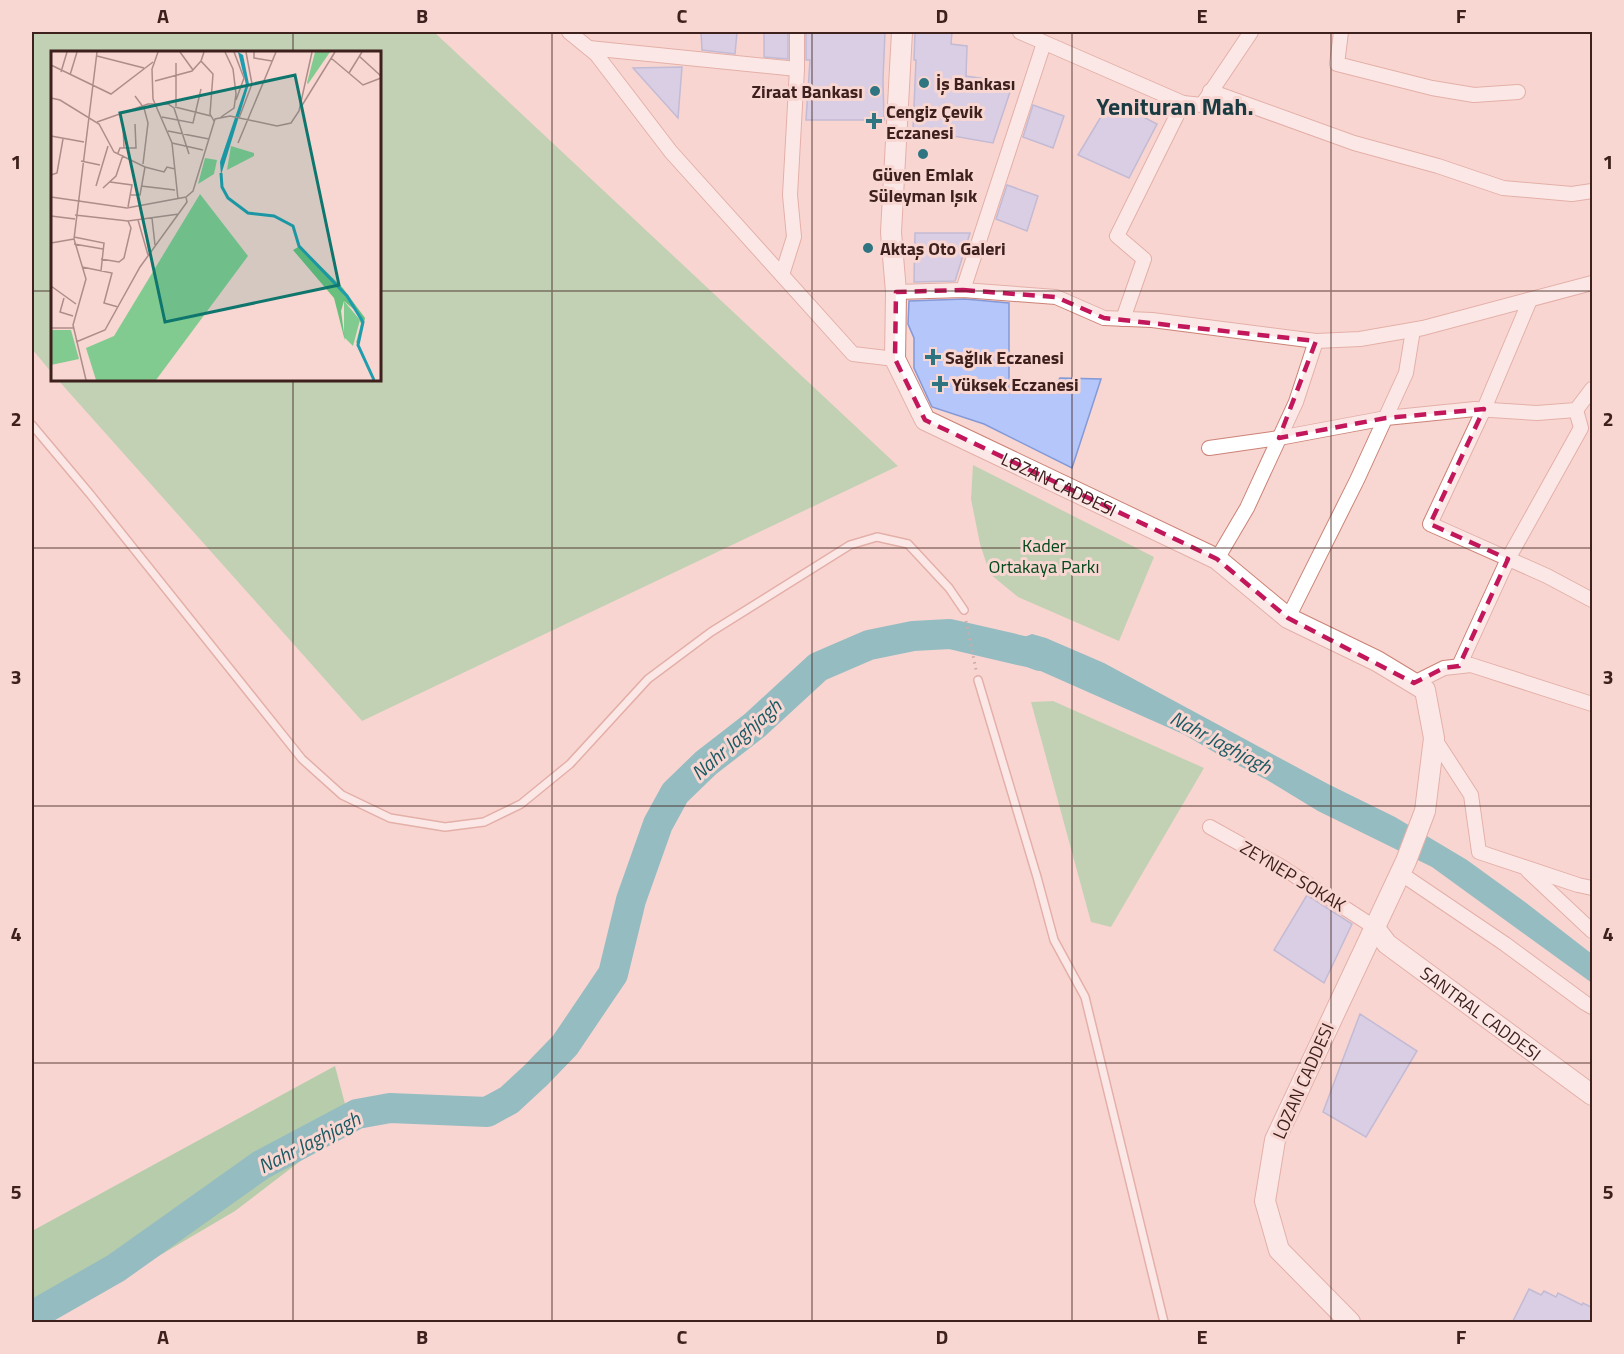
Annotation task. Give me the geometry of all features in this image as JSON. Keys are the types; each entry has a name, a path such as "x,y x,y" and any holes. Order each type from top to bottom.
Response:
{"main road":[{"name":"LOZAN CADDESI","path":"902,32 891,232 896,292 895,359 925,420 1217,559 1288,618 1377,661 1425,690 1434,738 1425,812 1403,867 1275,1140 1265,1201 1280,1250 1350,1323"},
{"name":"SANTRAL CADDESI","path":"1374,927 1387,944 1593,1095"}],"street":[{"path":"569,32 596,54 671,152 853,354 895,359"},
{"path":"782,275 794,237 790,195 797,69 796,32"},
{"path":"1020,32 1183,104 1202,105 1251,32"},
{"path":"1341,32 1337,64 1432,88 1474,95 1518,92"},
{"path":"963,290 1044,43"},
{"path":"589,48 797,69"},
{"path":"1210,91 1354,143 1438,166 1503,188 1572,194 1593,191"},
{"path":"1123,319 1144,259 1117,236 1183,104"},
{"path":"896,292 963,290 1056,297 1104,318 1152,320 1316,341 1360,339 1413,330 1593,283"},
{"path":"1530,300 1484,409 1430,524 1547,576 1593,600"},
{"path":"1288,618 1357,480 1406,373 1413,330"},
{"path":"1217,559 1247,508 1296,402 1316,341"},
{"path":"1209,448 1279,438 1386,418 1475,409 1537,413 1576,410 1593,389"},
{"path":"1459,666 1508,559 1587,430 1576,410"},
{"path":"1414,683 1444,668 1471,665 1593,704"},
{"path":"1434,738 1471,795 1479,852 1593,888"},
{"name":"ZEYNEP SOKAK","path":"1210,828 1280,866 1374,927"},
{"path":"1403,867 1593,1007"},
{"path":"1524,867 1593,931"}],"lane":[{"path":"32,425 302,759 342,795 390,818 445,827 484,822 521,804 570,764 648,679 711,632 850,545 877,537 908,544 949,588 964,610"},
{"path":"978,680 1054,940 1085,997 1164,1323"}],"path":[{"path":"964,610 978,680"}],"highlighted area":[{"path":"963,290 1056,297 1104,318 1316,341 1279,438 1386,418 1484,409 1430,524 1508,559 1459,666 1444,668 1414,683 1288,618 1217,559 925,420 895,359 896,292"}],"green space":[{"path":"32,32 434,32 898,466 362,721 59,381 381,381 381,51 51,51 51,372 32,349"},
{"name":"Kader Ortakaya Parkı","path":"973,465 1154,557 1119,641 1018,597 990,574 980,544 971,499"},
{"path":"1053,701 1204,768 1111,927 1091,922 1031,702"},
{"path":"335,1066 350,1123 235,1211 123,1277 32,1322 32,1231"}],"water":[{"path":"1032,634 1104,663 1328,784 1395,817 1467,860 1592,954 1592,983 1432,867 1318,811 1185,735 1036,669 1001,646"}],"building":[{"path":"701,32 737,32 735,54 702,50"},
{"path":"764,32 788,32 788,59 764,57"},
{"path":"806,32 885,32 884,120 806,120 810,60 806,60"},
{"path":"915,32 952,32 951,44 967,46 966,76 1013,83 993,143 913,129"},
{"path":"682,67 678,118 633,68"},
{"path":"1111,100 1157,124 1129,178 1078,155"},
{"path":"1033,105 1064,116 1053,148 1023,137"},
{"path":"1007,185 1038,196 1027,231 996,219"},
{"path":"915,233 970,233 955,281 914,282"},
{"path":"965,299 1009,303 1009,390 1058,381 1060,378 1101,379 1072,468 984,424 932,407 914,368 914,338 908,324 909,301"},
{"path":"1307,895 1352,924 1324,983 1274,950"},
{"path":"1360,1014 1417,1051 1366,1137 1323,1112"},
{"path":"1529,1289 1541,1295 1544,1291 1556,1297 1558,1293 1593,1308 1593,1323 1512,1323"}],"waterway":[{"name":"Nahr Jaghjagh","path":"32,1316 116,1268 261,1165 357,1114 390,1108 487,1112 509,1100 565,1045 613,974 631,900 658,824 675,793 706,763 755,725 818,667 869,645 913,636 950,634 1040,656"}],"place":[{"name":"İş Bankası","path":"924,83"},
{"name":"Ziraat Bankası","path":"875,91"},
{"name":"Cengiz Çevik Eczanesi","path":"874,121"},
{"name":"Güven Emlak Süleyman Işık","path":"923,154"},
{"name":"Aktaş Oto Galeri","path":"868,248"},
{"name":"Sağlık Eczanesi","path":"933,357"},
{"name":"Yüksek Eczanesi","path":"940,384"}],"district":[{"name":"Yenituran Mah.","path":"1175,106"}]}
